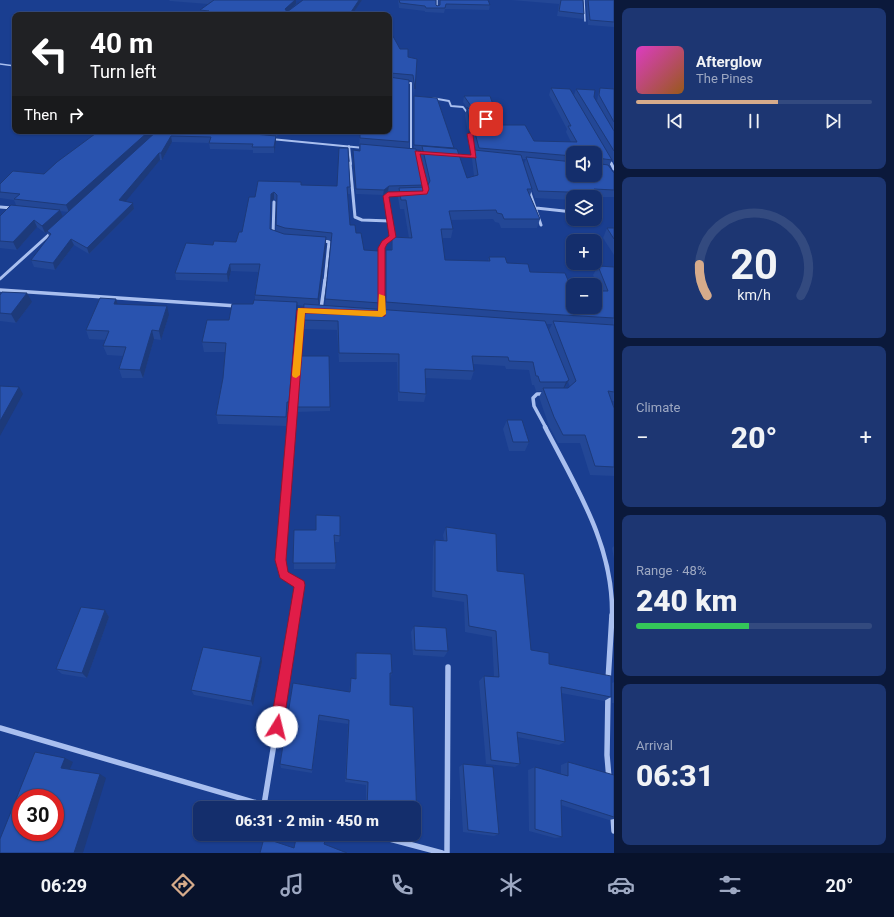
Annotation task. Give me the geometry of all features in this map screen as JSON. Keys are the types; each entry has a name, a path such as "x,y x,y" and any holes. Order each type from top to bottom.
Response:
{"street":[{"path":"437,0 437,9"},
{"path":"584,0 585,21"},
{"path":"0,64 12,66"},
{"path":"396,82 411,83 411,151"},
{"path":"411,98 418,98"},
{"path":"425,98 449,101 451,106 464,108 468,115 486,119 478,132 470,134 474,157"},
{"path":"265,139 365,148"},
{"path":"349,146 355,217 362,220 390,221"},
{"path":"403,151 424,153"},
{"path":"416,152 426,189 425,193 422,194"},
{"path":"448,155 482,158"},
{"path":"606,156 614,170"},
{"path":"608,169 614,170"},
{"path":"529,188 541,225"},
{"path":"382,314 381,248 384,242 392,237 386,196 388,194 409,194"},
{"path":"274,202 272,231 277,237"},
{"path":"0,206 16,208"},
{"path":"536,208 566,211"},
{"path":"0,279 59,225"},
{"path":"318,240 327,241 329,247 321,311"},
{"path":"0,290 246,307"},
{"path":"285,309 329,312"},
{"path":"265,801 300,585 284,575 280,560 301,310"},
{"path":"374,314 390,315"},
{"path":"550,393 537,394 533,398 534,406 597,528 606,554 612,581 613,604 608,694 607,755 610,785"},
{"path":"447,853 448,667"},
{"path":"0,728 250,801"},
{"path":"612,808 614,831"},
{"path":"397,841 442,853"}],"building":[{"path":"214,0 295,0 285,9 287,12 207,12 209,11 200,10"},
{"path":"303,0 359,0 351,12 287,12"},
{"path":"399,0 436,0 437,6 440,5 440,0 488,0 490,5 446,4 445,8 426,8 425,6 400,3"},
{"path":"561,0 583,0 584,14 559,11"},
{"path":"588,0 614,0 614,22 590,20"},
{"path":"392,34 400,49 408,49 408,57 417,59 415,89 413,75 392,73"},
{"path":"392,77 409,80 409,142 360,138 360,134 392,134"},
{"path":"551,88 570,89 612,160 602,159 602,146 566,146 566,155 479,148 474,129 482,127 490,112 471,106 464,96 490,96 500,125 525,125 534,141 577,142 568,126 571,126"},
{"path":"600,88 614,89 614,122 599,95"},
{"path":"576,89 595,90 594,97 614,131 614,151"},
{"path":"414,96 437,98 454,148 414,145"},
{"path":"467,107 469,109 484,113 478,122 470,125"},
{"path":"95,134 146,134 66,205 14,199 20,194 0,192 0,184 13,171 44,174 57,162"},
{"path":"154,134 254,134 276,136 274,147 252,147 253,144 209,143 211,137 171,136 161,153 159,153 119,200 133,203 87,248 71,239 53,263 31,260 51,234 47,231"},
{"path":"360,144 416,149 424,185 389,186 384,190 356,189 353,150 360,151"},
{"path":"422,146 457,149 467,178 478,175 474,150 521,155 532,189 527,189 540,219 504,219 502,214 497,213 496,210 449,211 453,229 441,229 445,260 490,261 489,257 505,257 507,263 528,264 530,272 565,273 567,278 566,314 602,314 602,291 608,291 600,270 602,270 602,266 614,267 614,318 386,302 386,250 392,250 392,237 412,238 406,200 401,200 399,188 427,187 430,181"},
{"path":"339,148 348,148 350,187 347,187 350,225 355,225 356,233 361,233 364,250 379,251 380,303 325,299 332,233 285,228 276,225 277,195 274,192 271,194 270,229 284,234 326,237 318,299 255,295 260,264 230,264 227,274 175,273 186,243 213,245 214,241 236,242 239,232 242,232 249,197 255,197 258,181 301,182 301,185 337,186"},
{"path":"526,157 566,161 566,182 602,182 602,164 608,165 614,173 614,190 566,190 566,192 538,191"},
{"path":"11,205 60,210 42,226 34,220 13,242 0,241 0,216"},
{"path":"607,228 614,228 614,239"},
{"path":"2,292 27,293 11,314 0,313 0,295"},
{"path":"100,298 116,299 114,304 167,306 159,331 152,330 140,370 119,369 126,347 103,346 109,331 86,330"},
{"path":"254,300 297,302 289,402 287,402 286,417 216,415 223,378 226,343 202,342 207,320 229,320 232,304 253,304"},
{"path":"304,304 545,321 569,380 566,382 540,382 538,376 536,376 533,362 509,361 508,357 472,356 474,371 425,369 426,394 399,392 399,354 339,353 338,321 303,320"},
{"path":"553,321 614,325 614,392 608,391 614,408 614,467 595,466 585,435 563,435 554,417 543,388 568,388 576,381"},
{"path":"300,356 329,356 330,407 296,407"},
{"path":"0,386 19,387 0,421"},
{"path":"507,420 522,420 529,442 513,442"},
{"path":"316,515 340,516 340,536 334,535 336,563 293,563 294,530 316,530"},
{"path":"446,527 496,534 497,571 524,574 531,650 549,653 549,664 611,676 611,697 561,687 565,742 517,732 520,764 491,760 484,676 499,677 496,631 469,626 467,595 435,591 435,540 447,541"},
{"path":"81,607 105,610 82,673 56,669"},
{"path":"414,626 446,628 448,651 415,650"},
{"path":"203,647 261,657 251,701 191,690"},
{"path":"356,653 391,654 392,673 390,673 390,705 413,707 416,801 367,801 368,782 346,779 349,720 319,715 312,770 280,764 293,683 350,692 351,678 356,679"},
{"path":"35,752 65,758 61,768 100,774 74,853 0,853 0,839 12,809 12,841 64,841 64,789 20,789"},
{"path":"568,762 614,775 614,817 561,800 562,837 535,829 535,767 568,776"},
{"path":"463,764 493,767 499,834 468,830"},
{"path":"263,841 273,841 294,848 296,841 325,841 324,844 347,853 260,853"}],"slow traffic":[{"path":"296,375 301,310 382,314 382,296"}],"route":[{"path":"277,727 300,585 284,575 280,560 301,310 382,314 381,248 384,242 392,237 386,196 388,194 425,193 426,189 416,152 474,157 470,134 478,132 486,119"}]}
